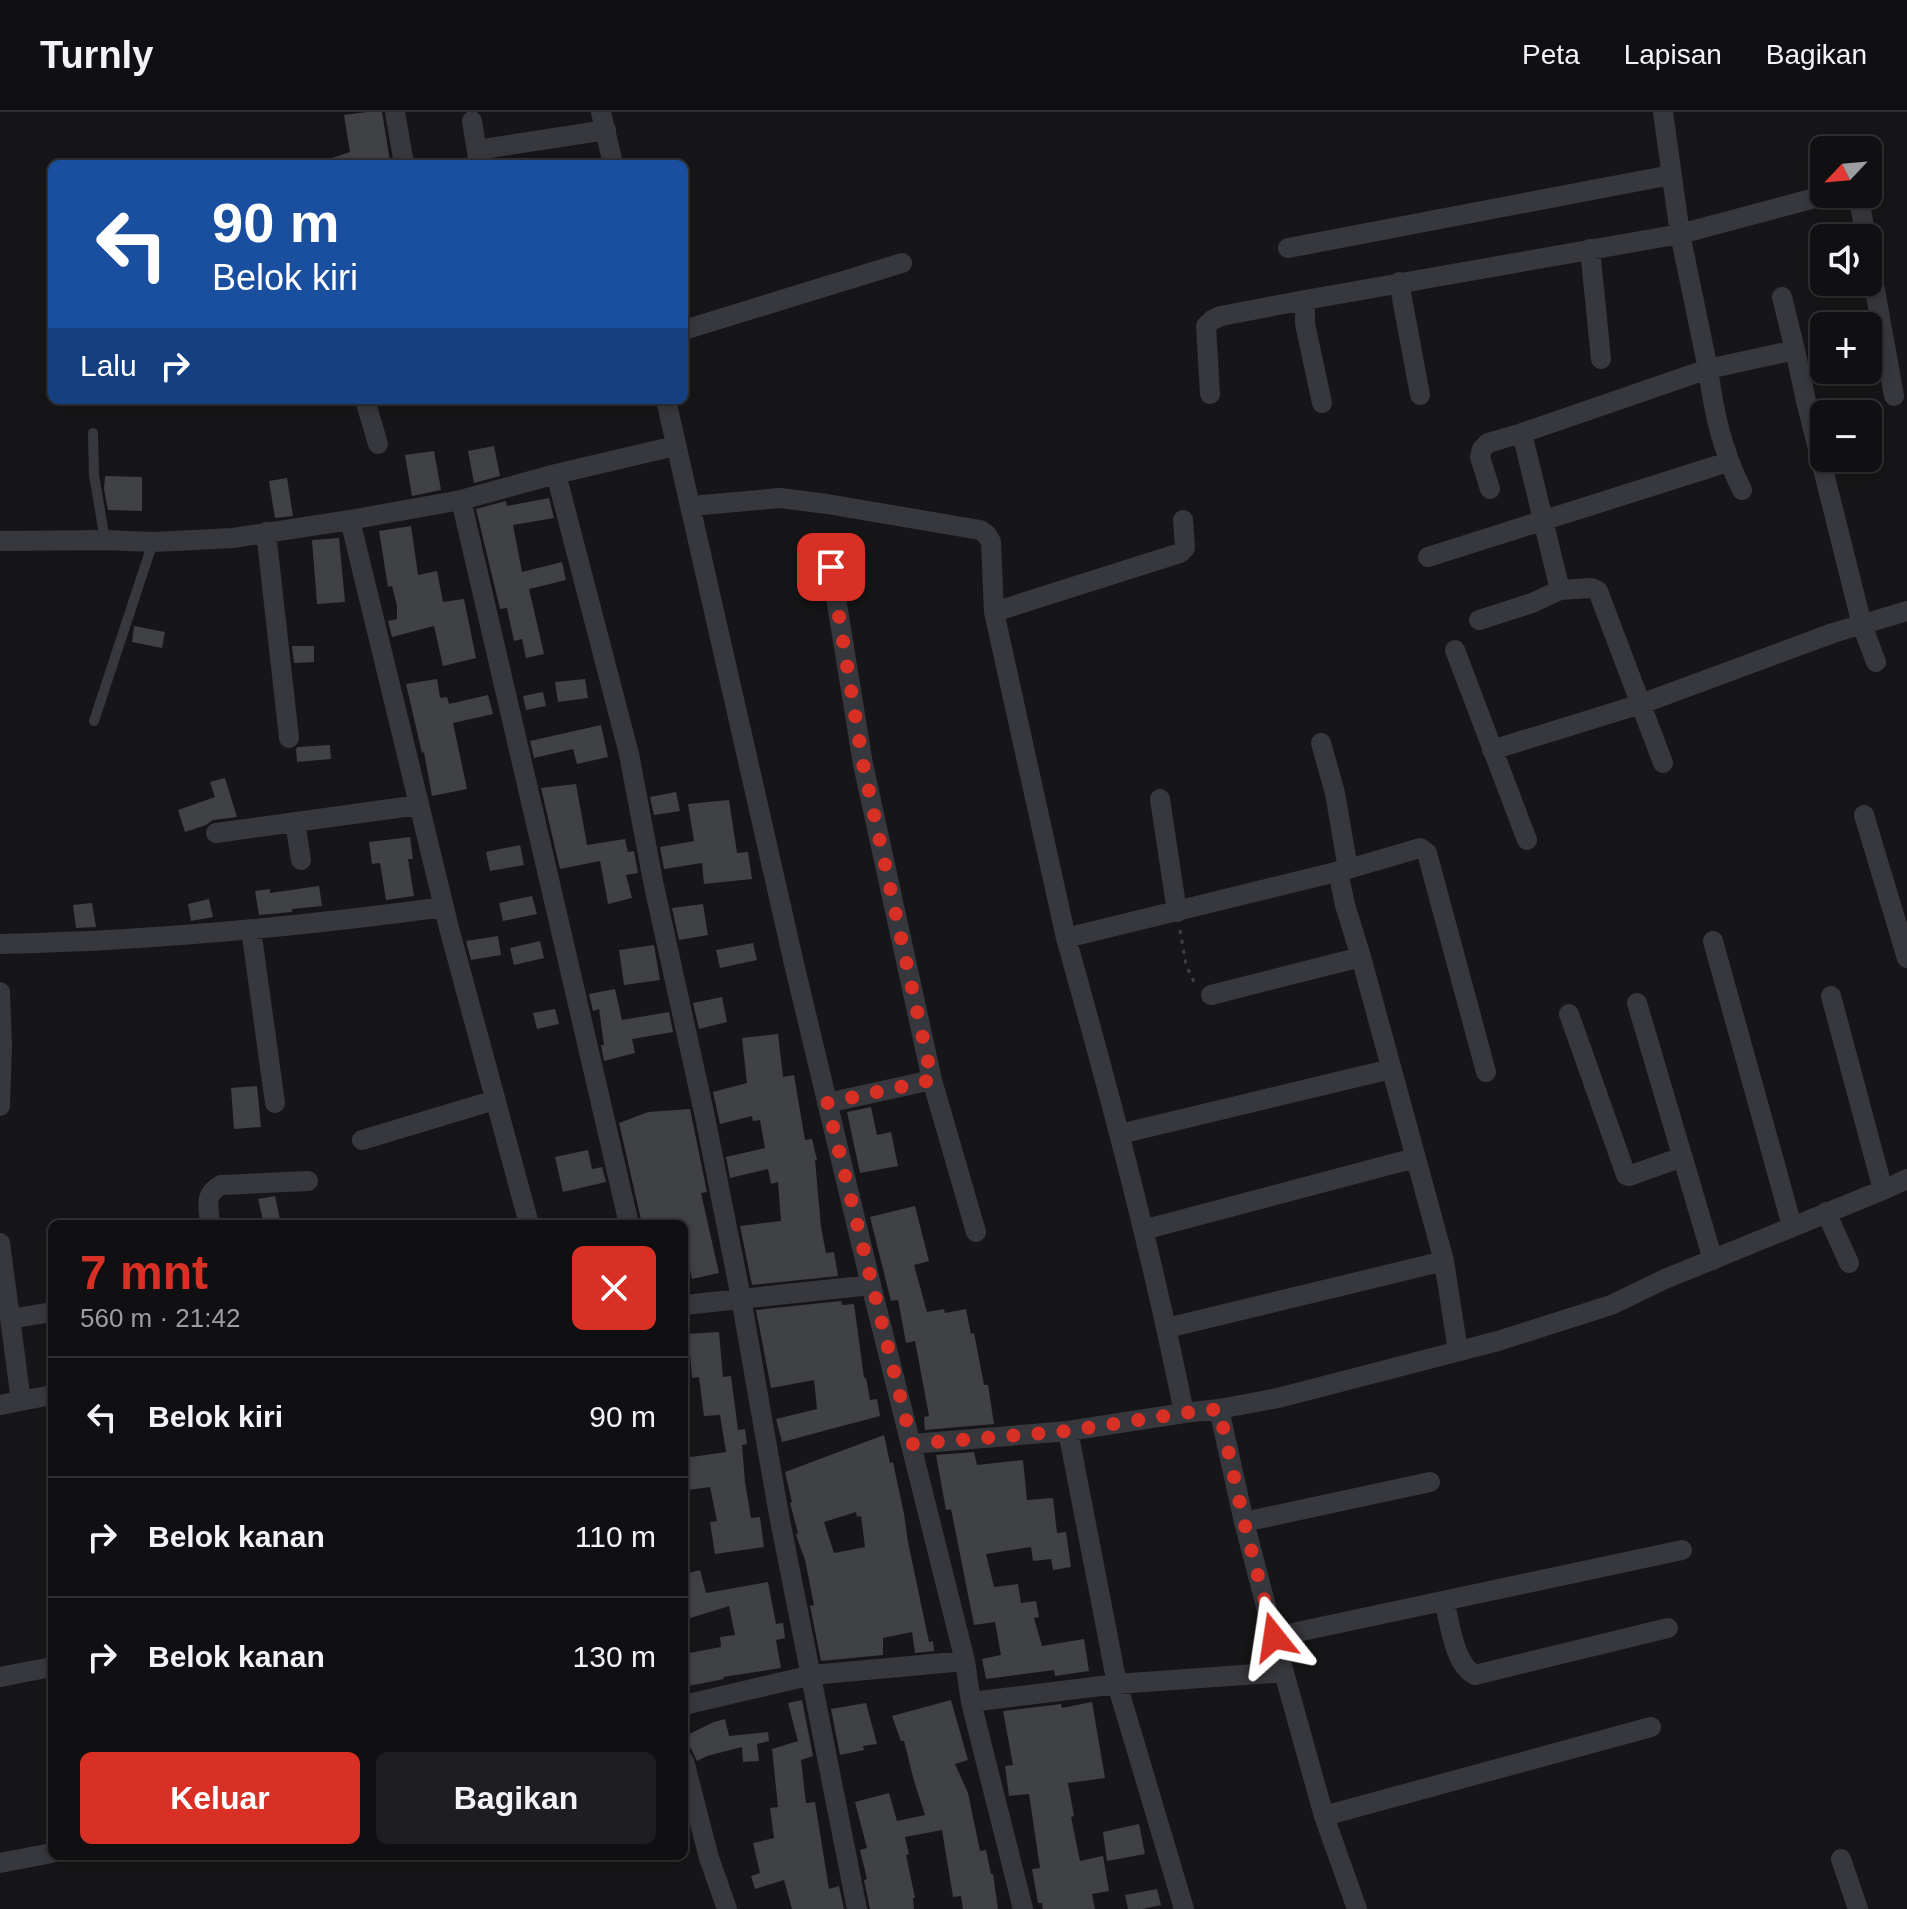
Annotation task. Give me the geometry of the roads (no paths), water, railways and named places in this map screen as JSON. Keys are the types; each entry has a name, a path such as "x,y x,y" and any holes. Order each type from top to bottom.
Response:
{"street":[{"path":"395,112 403,160"},
{"path":"1663,112 1680,234 1712,397 1728,462 1742,490"},
{"path":"472,121 478,157 604,121 612,160"},
{"path":"1288,248 1671,175"},
{"path":"1210,394 1206,326 1221,316 1680,234 1810,199"},
{"path":"1590,249 1601,359"},
{"path":"688,329 902,263"},
{"path":"1399,282 1420,395"},
{"path":"1876,296 1894,396"},
{"path":"1782,297 1862,625 1876,662"},
{"path":"1305,300 1305,324 1322,403"},
{"path":"1490,489 1480,457 1488,443 1708,369 1795,350"},
{"path":"366,404 378,444"},
{"path":"667,404 827,1103 1023,1909"},
{"path":"1522,433 1560,590"},
{"path":"0,541 153,542 233,538 461,500 675,446"},
{"path":"1428,557 1728,462"},
{"path":"556,474 629,754 741,1298 779,1515 857,1909"},
{"path":"691,506 780,498 980,530 991,542 994,612 1066,938 1120,1134 1167,1328 1184,1413"},
{"path":"461,500 628,1220"},
{"path":"350,520 444,907 528,1220"},
{"path":"994,612 1180,553 1185,548 1183,520"},
{"path":"266,532 289,738"},
{"path":"831,567 863,764 932,1080 976,1232"},
{"path":"1479,620 1532,603 1560,590 1591,588 1598,591 1663,763"},
{"path":"1492,750 1641,704 1833,633 1907,611"},
{"path":"1455,650 1527,840"},
{"path":"1321,743 1335,793 1343,896 1444,1261 1458,1351"},
{"path":"1160,799 1177,912"},
{"path":"216,833 419,805"},
{"path":"1864,815 1907,958"},
{"path":"295,822 301,860"},
{"path":"1066,938 1420,848 1427,853 1486,1072"},
{"path":"0,944 90,942 251,929 444,907"},
{"path":"251,929 275,1103"},
{"path":"1713,941 1792,1226"},
{"path":"1211,995 1361,957"},
{"path":"0,992 0,1106"},
{"path":"1831,996 1883,1190"},
{"path":"1637,1003 1713,1260"},
{"path":"1569,1014 1626,1175 1682,1157"},
{"path":"1120,1134 1391,1069"},
{"path":"827,1103 932,1080"},
{"path":"362,1140 495,1100"},
{"path":"1143,1230 1415,1158"},
{"path":"912,1444 1068,1431 1219,1409 1278,1398 1498,1341 1611,1305 1665,1279 1907,1179"},
{"path":"210,1220 209,1196 221,1185 308,1181"},
{"path":"1826,1212 1849,1263"},
{"path":"0,1243 10,1319 10,1403 48,1396"},
{"path":"1167,1328 1444,1261"},
{"path":"688,1305 871,1285"},
{"path":"10,1319 48,1313"},
{"path":"1219,1409 1274,1637 1324,1816 1357,1909"},
{"path":"1068,1431 1117,1684 1184,1909"},
{"path":"1244,1522 1430,1482"},
{"path":"1274,1637 1682,1550"},
{"path":"1444,1601 1459,1657 1464,1668 1475,1675 1668,1628"},
{"path":"688,1704 812,1675 965,1661"},
{"path":"0,1677 48,1668"},
{"path":"971,1702 1117,1684 1284,1672"},
{"path":"1324,1816 1651,1727"},
{"path":"688,1777 709,1858 727,1909"},
{"path":"0,1863 48,1854"},
{"path":"1841,1859 1858,1909"}],"lane":[{"path":"93,433 94,475 105,540"},
{"path":"94,721 153,542"}]}
